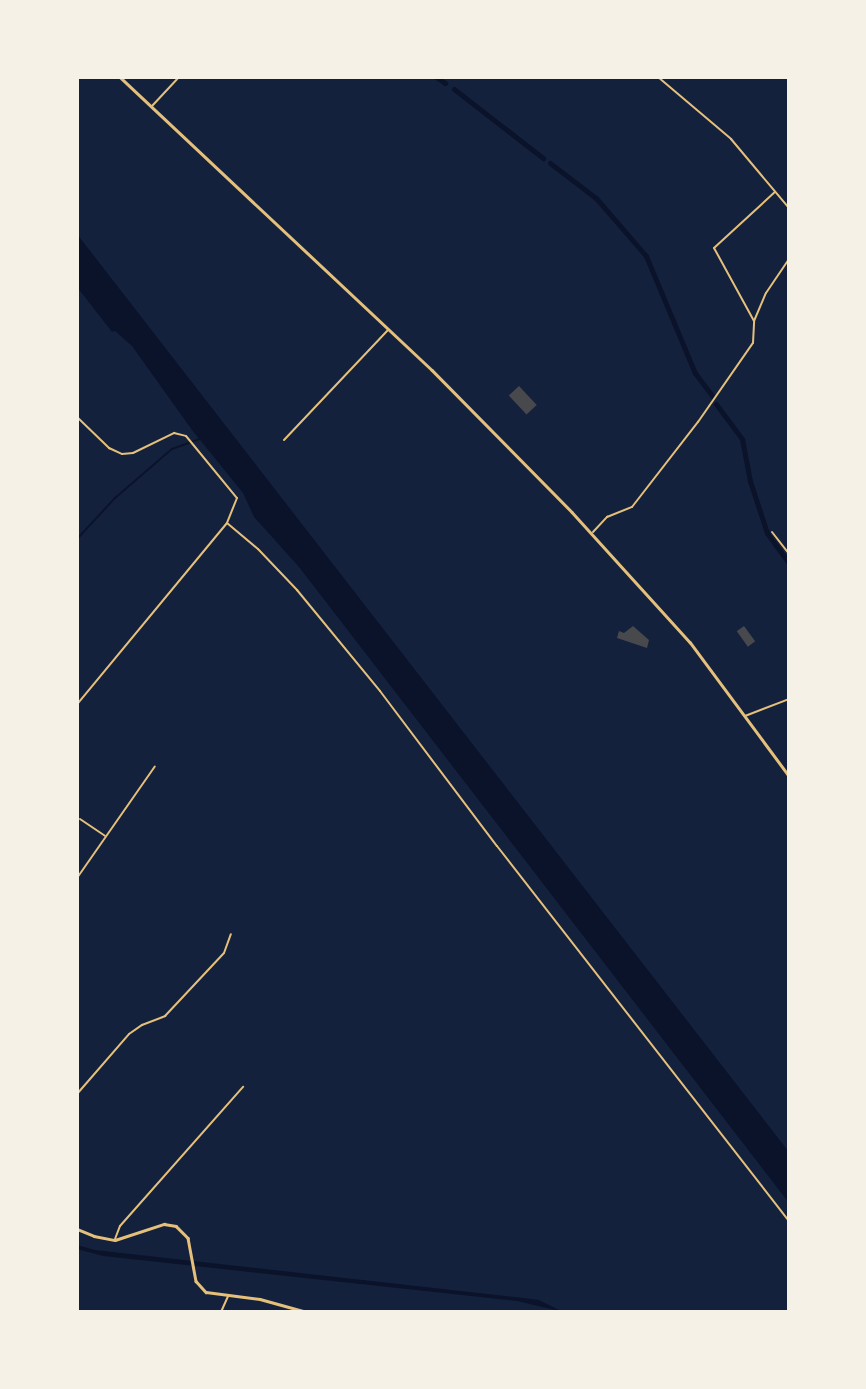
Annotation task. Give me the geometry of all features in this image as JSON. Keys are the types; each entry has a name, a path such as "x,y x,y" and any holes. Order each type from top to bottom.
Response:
{"main road":[{"path":"120,77 487,424 592,533 690,642 789,776"},
{"path":"77,1229 115,1240 164,1224 173,1224 186,1234 196,1281 211,1295 260,1299 307,1312"}],"street":[{"path":"151,107 179,77"},
{"path":"658,77 731,139 789,208"},
{"path":"754,321 714,248 775,192"},
{"path":"592,533 607,517 632,507 696,424 753,343 754,321 766,293 789,259"},
{"path":"284,440 388,330"},
{"path":"77,417 109,448 122,454 133,453 174,433 190,439 236,494 235,507 227,523 77,704"},
{"path":"227,523 297,590 380,691 789,1221"},
{"path":"772,532 789,554"},
{"path":"745,716 789,699"},
{"path":"77,878 155,766"},
{"path":"80,819 106,837"},
{"path":"77,1094 129,1034 142,1024 166,1015 224,953 232,934"},
{"path":"115,1240 120,1226 243,1087"},
{"path":"221,1312 228,1296"}],"water":[{"path":"77,234 789,1152 789,1203 299,567 254,517 243,493 192,430 132,346 115,331 112,332 77,287"},
{"path":"77,1245 95,1250 539,1300 563,1312 517,1301 103,1256 77,1249"}],"building":[{"path":"519,386 537,405 526,415 509,396"},
{"path":"633,626 649,640 647,648 617,638 619,631 624,633"},
{"path":"744,626 755,641 748,647 737,631"}],"waterway":[{"path":"436,77 445,83"},
{"path":"454,89 543,158"},
{"path":"550,163 596,198 646,256 695,373 713,397"},
{"path":"716,404 742,439 750,481 767,533 789,563"},
{"path":"77,539 115,498 172,449 199,439"},
{"path":"789,669 789,678"}]}
